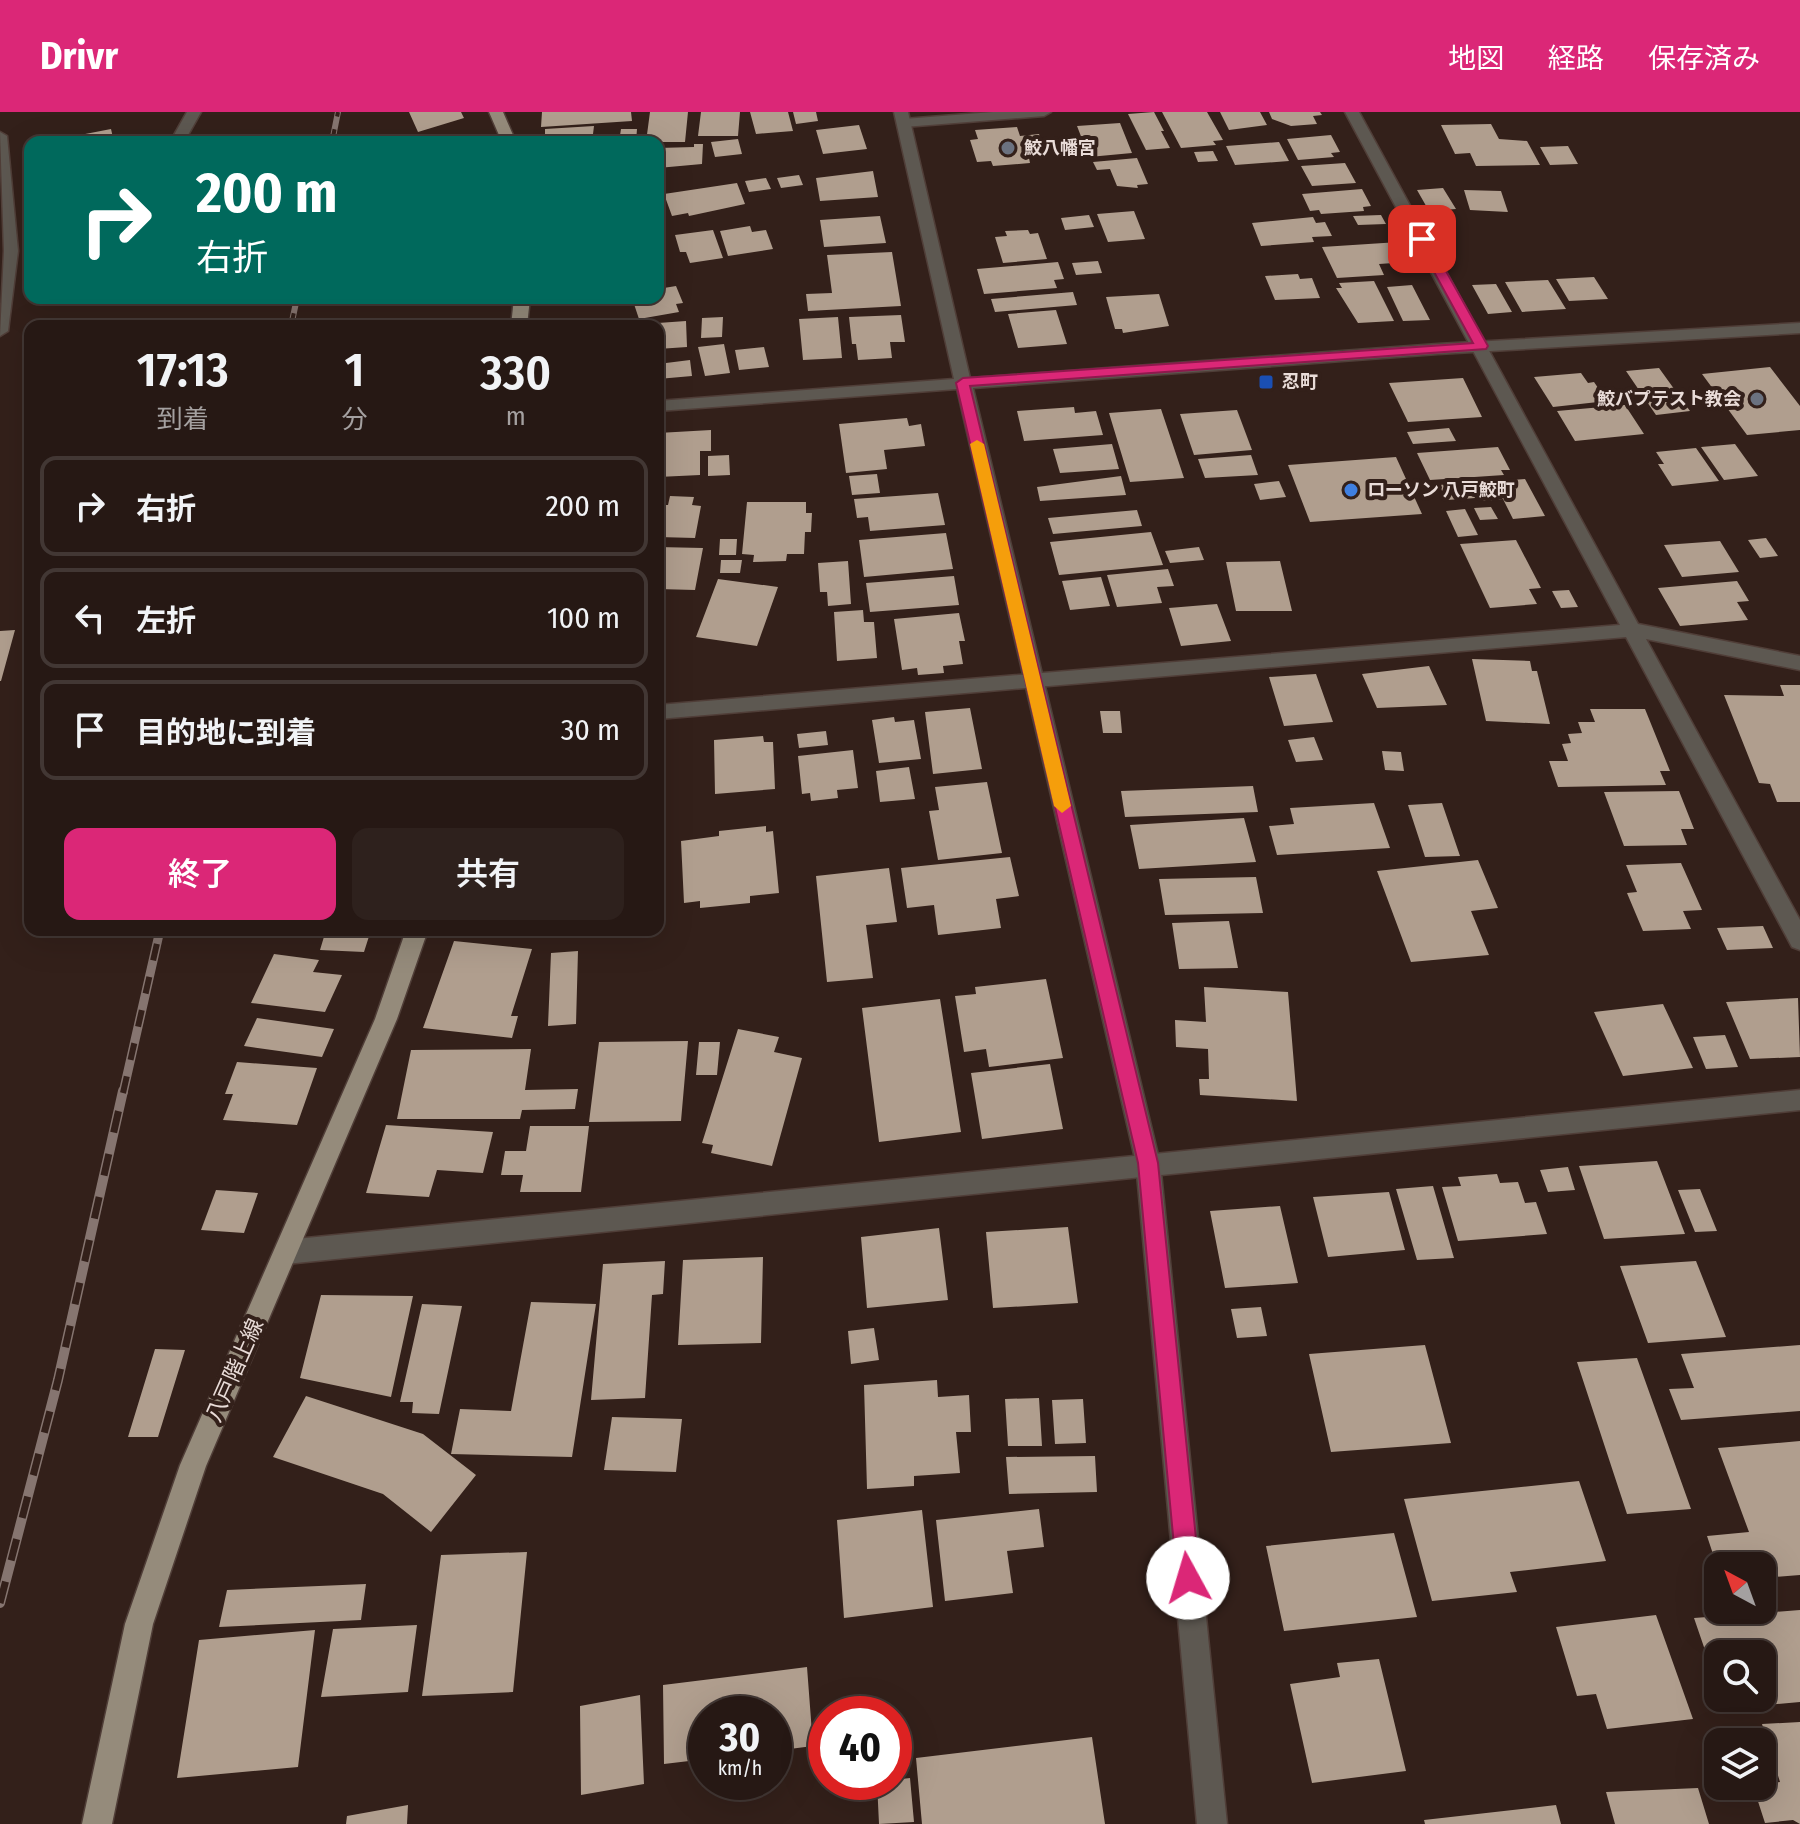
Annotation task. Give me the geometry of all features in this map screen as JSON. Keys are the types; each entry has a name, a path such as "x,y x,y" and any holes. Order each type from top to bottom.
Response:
{"main road":[{"path":"496,112 506,136"},
{"name":"八戸階上線","path":"97,1824 144,1610 193,1465 386,1019 415,936"}],"street":[{"path":"180,136 194,112"},
{"path":"1044,112 903,118 1032,681 1148,1163 1212,1824"},
{"path":"1352,112 1800,941"},
{"path":"0,136 6,252 0,331"},
{"path":"664,406 1481,346 1800,328"},
{"path":"664,712 1634,630 1800,663"},
{"path":"286,1252 1148,1163 1800,1100"}],"building":[{"path":"409,112 461,112 464,118 418,132"},
{"path":"542,112 631,112 632,121 541,127"},
{"path":"650,112 688,112 685,142 664,142 664,136 647,136"},
{"path":"701,112 740,112 738,136 698,136"},
{"path":"750,112 788,112 793,131 756,134"},
{"path":"793,112 816,112 818,121 796,124"},
{"path":"1154,112 1170,148 1146,150 1128,114"},
{"path":"1162,112 1207,112 1223,140 1213,141 1216,145 1181,148"},
{"path":"1220,112 1260,112 1267,125 1229,130"},
{"path":"1269,112 1320,112 1322,115 1313,116 1317,124 1291,126 1272,119"},
{"path":"1120,123 1132,153 1089,157 1077,126"},
{"path":"1491,124 1499,139 1527,141 1540,165 1476,166 1470,153 1455,154 1441,125"},
{"path":"859,125 867,149 823,154 816,130"},
{"path":"594,126 593,134 561,136 545,136 545,129"},
{"name":"鮫八幡宮","path":"1017,127 1020,136 1039,134 1047,157 1029,158 1030,163 993,166 991,161 977,162 970,140 978,139 975,130"},
{"path":"111,129 113,136 75,136"},
{"path":"621,129 637,129 636,136 620,136"},
{"path":"472,134 472,136 429,136"},
{"path":"1331,135 1340,152 1331,153 1334,157 1298,160 1287,139"},
{"path":"738,139 742,154 715,157 711,142"},
{"path":"1279,142 1289,161 1235,165 1226,146"},
{"path":"694,144 703,144 702,164 664,167 664,148 694,147"},
{"path":"1568,146 1578,164 1550,165 1540,147"},
{"path":"1213,151 1218,161 1198,162 1194,152"},
{"path":"1137,158 1148,184 1137,185 1138,188 1117,186 1110,169 1097,170 1093,162"},
{"path":"1345,163 1356,183 1312,186 1301,166"},
{"path":"873,171 878,197 820,201 816,178"},
{"path":"799,175 803,185 781,188 777,178"},
{"path":"766,178 771,189 749,192 745,181"},
{"path":"737,183 745,204 689,216 688,213 672,216 664,194"},
{"path":"1443,188 1456,209 1429,211 1417,190"},
{"path":"1362,189 1371,206 1363,207 1364,211 1321,214 1319,210 1310,211 1302,194"},
{"path":"1464,190 1501,191 1508,212 1470,210"},
{"path":"1134,211 1145,239 1108,242 1097,214"},
{"path":"1089,215 1094,227 1065,230 1061,218"},
{"path":"1381,215 1386,224 1358,225 1353,216"},
{"path":"880,216 886,243 824,247 820,220"},
{"path":"1313,217 1316,223 1325,222 1332,236 1312,237 1314,242 1261,246 1252,223"},
{"path":"750,226 752,232 766,230 773,249 728,256 720,231"},
{"path":"713,230 723,258 690,263 686,252 680,252 675,235"},
{"path":"1028,230 1030,234 1038,233 1047,259 1003,263 995,237 1007,236 1005,231"},
{"path":"1399,242 1408,262 1379,264 1384,275 1337,278 1322,247"},
{"path":"892,252 901,306 808,311 806,294 832,293 827,255"},
{"path":"1098,261 1102,273 1076,275 1072,263"},
{"path":"1058,262 1064,279 1054,280 1057,288 984,294 977,269"},
{"path":"1298,274 1300,279 1312,278 1320,298 1275,300 1265,276"},
{"path":"1594,277 1608,299 1569,301 1556,279"},
{"path":"1548,280 1566,309 1522,312 1505,282"},
{"path":"1374,281 1394,321 1358,323 1336,288 1342,288 1339,283"},
{"path":"1496,284 1512,312 1488,314 1472,285"},
{"path":"1412,285 1430,320 1403,321 1387,287"},
{"path":"676,286 683,303 676,304 679,312 639,319 634,304 664,304 664,288"},
{"path":"1073,292 1077,305 995,312 991,299"},
{"path":"1159,294 1169,326 1123,333 1122,329 1115,329 1106,297"},
{"path":"1056,310 1067,344 1018,348 1008,314"},
{"path":"901,315 905,342 890,342 892,358 858,360 856,344 852,344 849,317"},
{"path":"723,317 722,337 701,338 702,318"},
{"path":"838,317 842,358 803,360 799,319"},
{"path":"686,321 687,347 664,349 664,323"},
{"path":"724,344 730,373 705,376 698,347"},
{"path":"764,347 769,367 739,370 735,350"},
{"path":"690,360 692,376 664,378 664,363"},
{"path":"1770,367 1800,406 1800,430 1747,435 1702,374"},
{"path":"1659,368 1690,411 1656,415 1626,371"},
{"path":"1581,373 1588,383 1594,382 1607,401 1553,407 1534,377"},
{"path":"1463,378 1482,417 1408,422 1389,383"},
{"path":"1625,405 1644,434 1575,441 1557,411"},
{"path":"1074,407 1075,413 1096,411 1103,435 1024,441 1017,411"},
{"path":"1161,409 1184,478 1130,482 1109,413"},
{"path":"1237,410 1252,450 1194,455 1180,414"},
{"path":"907,418 909,426 921,424 925,446 884,450 887,469 846,473 839,424"},
{"path":"1449,428 1456,441 1413,444 1407,432"},
{"path":"711,430 711,451 700,451 700,475 664,477 664,433"},
{"path":"1112,444 1119,469 1060,473 1053,449"},
{"path":"1735,444 1758,476 1724,480 1701,447"},
{"path":"1498,447 1510,470 1501,470 1504,475 1430,480 1417,453"},
{"path":"1696,448 1719,481 1672,486 1658,464 1664,464 1656,452"},
{"path":"729,455 730,475 708,476 708,456"},
{"path":"1251,455 1258,475 1205,478 1198,459"},
{"path":"1396,457 1422,514 1310,522 1288,465"},
{"path":"877,474 880,493 852,495 849,476"},
{"path":"1121,476 1126,495 1040,501 1037,487"},
{"path":"1525,479 1545,516 1513,519 1503,499 1483,501 1474,483"},
{"path":"1279,481 1286,497 1260,500 1254,484"},
{"path":"1467,483 1475,498 1447,500 1439,485"},
{"path":"938,493 945,525 870,531 868,517 857,518 854,499"},
{"path":"670,496 694,497 692,505 701,506 695,538 664,537 664,505 668,505"},
{"path":"747,502 806,502 806,513 812,513 811,532 805,532 804,554 787,554 786,561 753,562 754,555 742,554"},
{"path":"1491,507 1498,519 1480,520 1474,508"},
{"path":"1465,509 1478,535 1458,537 1446,511"},
{"path":"1137,510 1142,526 1053,534 1048,518"},
{"path":"1151,532 1163,565 1059,575 1050,542"},
{"path":"946,533 953,569 864,577 859,540"},
{"path":"1766,538 1778,556 1760,558 1748,540"},
{"path":"720,539 737,539 736,555 719,555"},
{"path":"1516,540 1541,588 1529,589 1537,604 1490,608 1460,544"},
{"path":"1720,541 1739,572 1682,577 1664,545"},
{"path":"664,547 703,548 695,590 664,589"},
{"path":"1199,547 1204,560 1170,563 1165,551"},
{"path":"721,560 742,560 740,573 720,573"},
{"path":"848,561 851,604 828,606 827,592 820,592 818,563"},
{"path":"1280,561 1292,611 1236,611 1226,562"},
{"path":"1168,569 1174,586 1157,587 1162,603 1117,607 1107,575"},
{"path":"954,576 959,605 870,612 866,583"},
{"path":"1101,577 1110,606 1070,610 1062,581"},
{"path":"718,579 778,587 757,646 696,637"},
{"path":"1737,581 1749,601 1737,602 1748,620 1680,626 1658,588"},
{"path":"1569,590 1578,607 1561,608 1552,591"},
{"path":"1217,604 1231,641 1181,646 1169,608"},
{"path":"863,610 864,622 874,622 877,658 837,661 834,612"},
{"path":"959,613 965,641 959,641 963,664 943,666 944,673 918,675 917,668 902,670 894,619"},
{"path":"15,630 1,681 0,681 0,631"},
{"path":"1472,659 1530,661 1532,671 1537,671 1550,724 1486,721"},
{"path":"1429,666 1447,705 1377,708 1362,674"},
{"path":"1316,674 1333,722 1284,726 1269,677"},
{"path":"1780,685 1800,685 1800,802 1777,802 1770,784 1759,783 1724,695 1784,696"},
{"path":"970,708 982,769 933,774 925,712"},
{"path":"1590,709 1645,709 1670,771 1660,771 1666,785 1558,787 1549,761 1568,761 1562,744 1571,743 1568,734 1582,733 1578,722 1595,722"},
{"path":"1100,711 1120,711 1122,733 1103,733"},
{"path":"894,717 895,722 914,720 921,759 879,763 872,720"},
{"path":"826,731 828,745 799,748 797,734"},
{"path":"763,736 764,742 773,742 775,789 715,794 714,740"},
{"path":"1314,737 1323,760 1296,762 1288,740"},
{"path":"853,750 858,788 837,790 838,798 811,801 810,793 802,794 798,756"},
{"path":"1382,751 1401,752 1404,771 1385,770"},
{"path":"909,767 915,799 880,802 876,771"},
{"path":"987,782 1002,853 938,860 929,811 939,810 935,787"},
{"path":"1253,786 1258,812 1125,817 1121,791"},
{"path":"1679,791 1694,829 1681,829 1687,845 1624,846 1604,792"},
{"path":"1374,803 1390,848 1277,855 1269,826 1294,824 1290,808"},
{"path":"1442,803 1460,856 1425,857 1408,805"},
{"path":"1244,818 1256,862 1139,869 1130,825"},
{"path":"766,826 766,832 773,831 779,893 750,896 750,903 700,908 700,901 684,903 681,841 719,836 719,831"},
{"path":"1010,857 1019,896 996,899 1001,928 938,935 934,905 907,908 901,868"},
{"path":"1478,860 1498,908 1471,911 1489,955 1411,962 1377,871"},
{"path":"1681,863 1702,910 1683,911 1691,929 1643,931 1627,893 1637,892 1626,865"},
{"path":"889,868 897,922 866,925 873,978 827,982 816,876"},
{"path":"1256,877 1263,913 1165,915 1159,879"},
{"path":"1229,921 1238,968 1179,969 1172,923"},
{"path":"1763,926 1773,948 1727,950 1717,928"},
{"path":"324,936 369,936 364,952 320,950"},
{"path":"454,941 532,949 511,1016 518,1016 512,1038 423,1028"},
{"path":"578,951 576,1024 548,1026 551,953"},
{"path":"274,954 319,960 313,972 342,975 325,1012 251,1003"},
{"path":"1046,979 1063,1058 989,1067 986,1049 964,1052 955,996 976,994 975,987"},
{"path":"1204,987 1288,992 1297,1101 1200,1095 1199,1079 1209,1079 1208,1049 1176,1047 1175,1020 1206,1022"},
{"path":"1798,998 1800,1057 1750,1059 1726,1002"},
{"path":"940,999 961,1132 879,1142 862,1008"},
{"path":"1663,1004 1693,1068 1623,1076 1594,1012"},
{"path":"257,1018 334,1029 322,1057 244,1046"},
{"path":"738,1029 779,1037 774,1052 802,1058 772,1166 711,1153 713,1145 702,1143"},
{"path":"1725,1035 1738,1067 1706,1069 1693,1037"},
{"path":"688,1041 681,1121 589,1122 599,1042"},
{"path":"699,1042 720,1042 717,1075 696,1075"},
{"path":"531,1049 525,1090 578,1089 575,1109 522,1110 520,1119 397,1119 411,1050"},
{"path":"237,1062 317,1068 297,1125 223,1120 233,1094 225,1094"},
{"path":"1050,1064 1063,1129 982,1139 971,1073"},
{"path":"386,1125 493,1132 483,1173 437,1170 429,1197 366,1193"},
{"path":"530,1126 589,1126 581,1192 520,1192 523,1175 501,1175 505,1151 526,1151"},
{"path":"1657,1161 1685,1234 1604,1239 1579,1166"},
{"path":"1568,1167 1575,1190 1548,1192 1540,1170"},
{"path":"1497,1174 1500,1183 1518,1182 1525,1203 1536,1202 1547,1234 1458,1241 1442,1187 1461,1186 1458,1177"},
{"path":"1433,1186 1454,1258 1417,1260 1396,1189"},
{"path":"1700,1189 1717,1231 1695,1232 1678,1190"},
{"path":"216,1190 258,1193 244,1233 201,1230"},
{"path":"1389,1192 1405,1250 1328,1257 1313,1197"},
{"path":"1280,1206 1298,1283 1225,1288 1210,1211"},
{"path":"1068,1227 1078,1303 993,1308 986,1232"},
{"path":"939,1228 948,1300 867,1308 861,1237"},
{"path":"763,1257 761,1343 678,1345 683,1260"},
{"path":"665,1261 663,1294 652,1295 645,1398 591,1400 603,1264"},
{"path":"1696,1261 1726,1337 1648,1343 1620,1266"},
{"path":"321,1295 413,1296 391,1397 300,1378"},
{"path":"531,1302 596,1304 572,1457 451,1454 460,1409 511,1411"},
{"path":"422,1304 462,1306 439,1414 412,1413 413,1402 400,1402"},
{"path":"1261,1307 1267,1336 1237,1338 1231,1309"},
{"path":"874,1328 879,1360 851,1364 848,1331"},
{"path":"1425,1345 1451,1443 1331,1452 1309,1354"},
{"path":"1800,1345 1800,1411 1681,1420 1669,1389 1694,1388 1681,1354"},
{"path":"155,1349 185,1350 158,1437 128,1437"},
{"path":"1637,1358 1691,1509 1627,1514 1577,1362"},
{"path":"937,1380 938,1397 969,1395 971,1432 956,1432 960,1473 914,1476 914,1486 867,1489 864,1385"},
{"path":"306,1396 423,1434 476,1475 431,1532 383,1494 273,1457"},
{"path":"1039,1398 1042,1446 1008,1446 1005,1399"},
{"path":"1083,1399 1086,1443 1055,1444 1052,1400"},
{"path":"612,1417 682,1419 676,1472 604,1470"},
{"path":"1800,1441 1800,1575 1776,1577 1776,1552 1712,1552 1707,1536 1749,1532 1718,1448"},
{"path":"1095,1456 1097,1492 1009,1494 1006,1457"},
{"path":"1579,1481 1606,1561 1510,1572 1517,1592 1432,1601 1404,1499"},
{"path":"1039,1509 1044,1547 1007,1551 1013,1593 945,1601 936,1520"},
{"path":"922,1510 933,1607 844,1618 837,1520"},
{"path":"1394,1533 1417,1617 1284,1631 1266,1546"},
{"path":"527,1552 513,1692 422,1696 441,1555"},
{"path":"366,1584 361,1620 219,1627 227,1590"},
{"path":"1800,1610 1800,1702 1776,1704 1776,1640 1704,1640 1704,1647 1694,1618 1704,1617 1704,1624 1776,1624 1776,1612"},
{"path":"1656,1615 1693,1719 1607,1729 1596,1694 1577,1696 1556,1627"},
{"path":"417,1625 408,1692 321,1697 333,1629"},
{"path":"315,1630 298,1767 177,1778 199,1640"},
{"path":"1379,1659 1406,1771 1312,1783 1290,1684 1340,1677 1337,1663"},
{"path":"807,1667 808,1747 792,1749 792,1696 688,1696 688,1761 664,1764 663,1685"},
{"path":"640,1695 644,1784 581,1795 580,1706"},
{"path":"1800,1722 1800,1824 1793,1820 1765,1823 1758,1800 1776,1800 1776,1783 1780,1782 1776,1769 1776,1728 1763,1728 1762,1724"},
{"path":"1092,1737 1105,1824 922,1824 916,1758"},
{"path":"1698,1788 1709,1824 1615,1824 1606,1792"},
{"path":"878,1800 912,1800 914,1822 879,1824"},
{"path":"408,1805 407,1824 346,1824 347,1816"},
{"path":"1556,1805 1561,1824 1425,1824 1424,1820"}],"railway":[{"path":"333,136 338,112"},
{"path":"292,320 296,304"},
{"path":"123,1093 159,936"},
{"path":"0,1603 58,1380 123,1091"}],"slow traffic":[{"path":"977,444 1062,806"}],"place":[{"name":"鮫八幡宮","path":"1008,148"},
{"name":"忍町","path":"1266,382"},
{"name":"鮫バプテスト教会","path":"1757,399"},
{"name":"ローソン 八戸鮫町","path":"1351,490"}],"route":[{"path":"1188,1578 1148,1163 963,383 1481,346 1422,239"}]}
